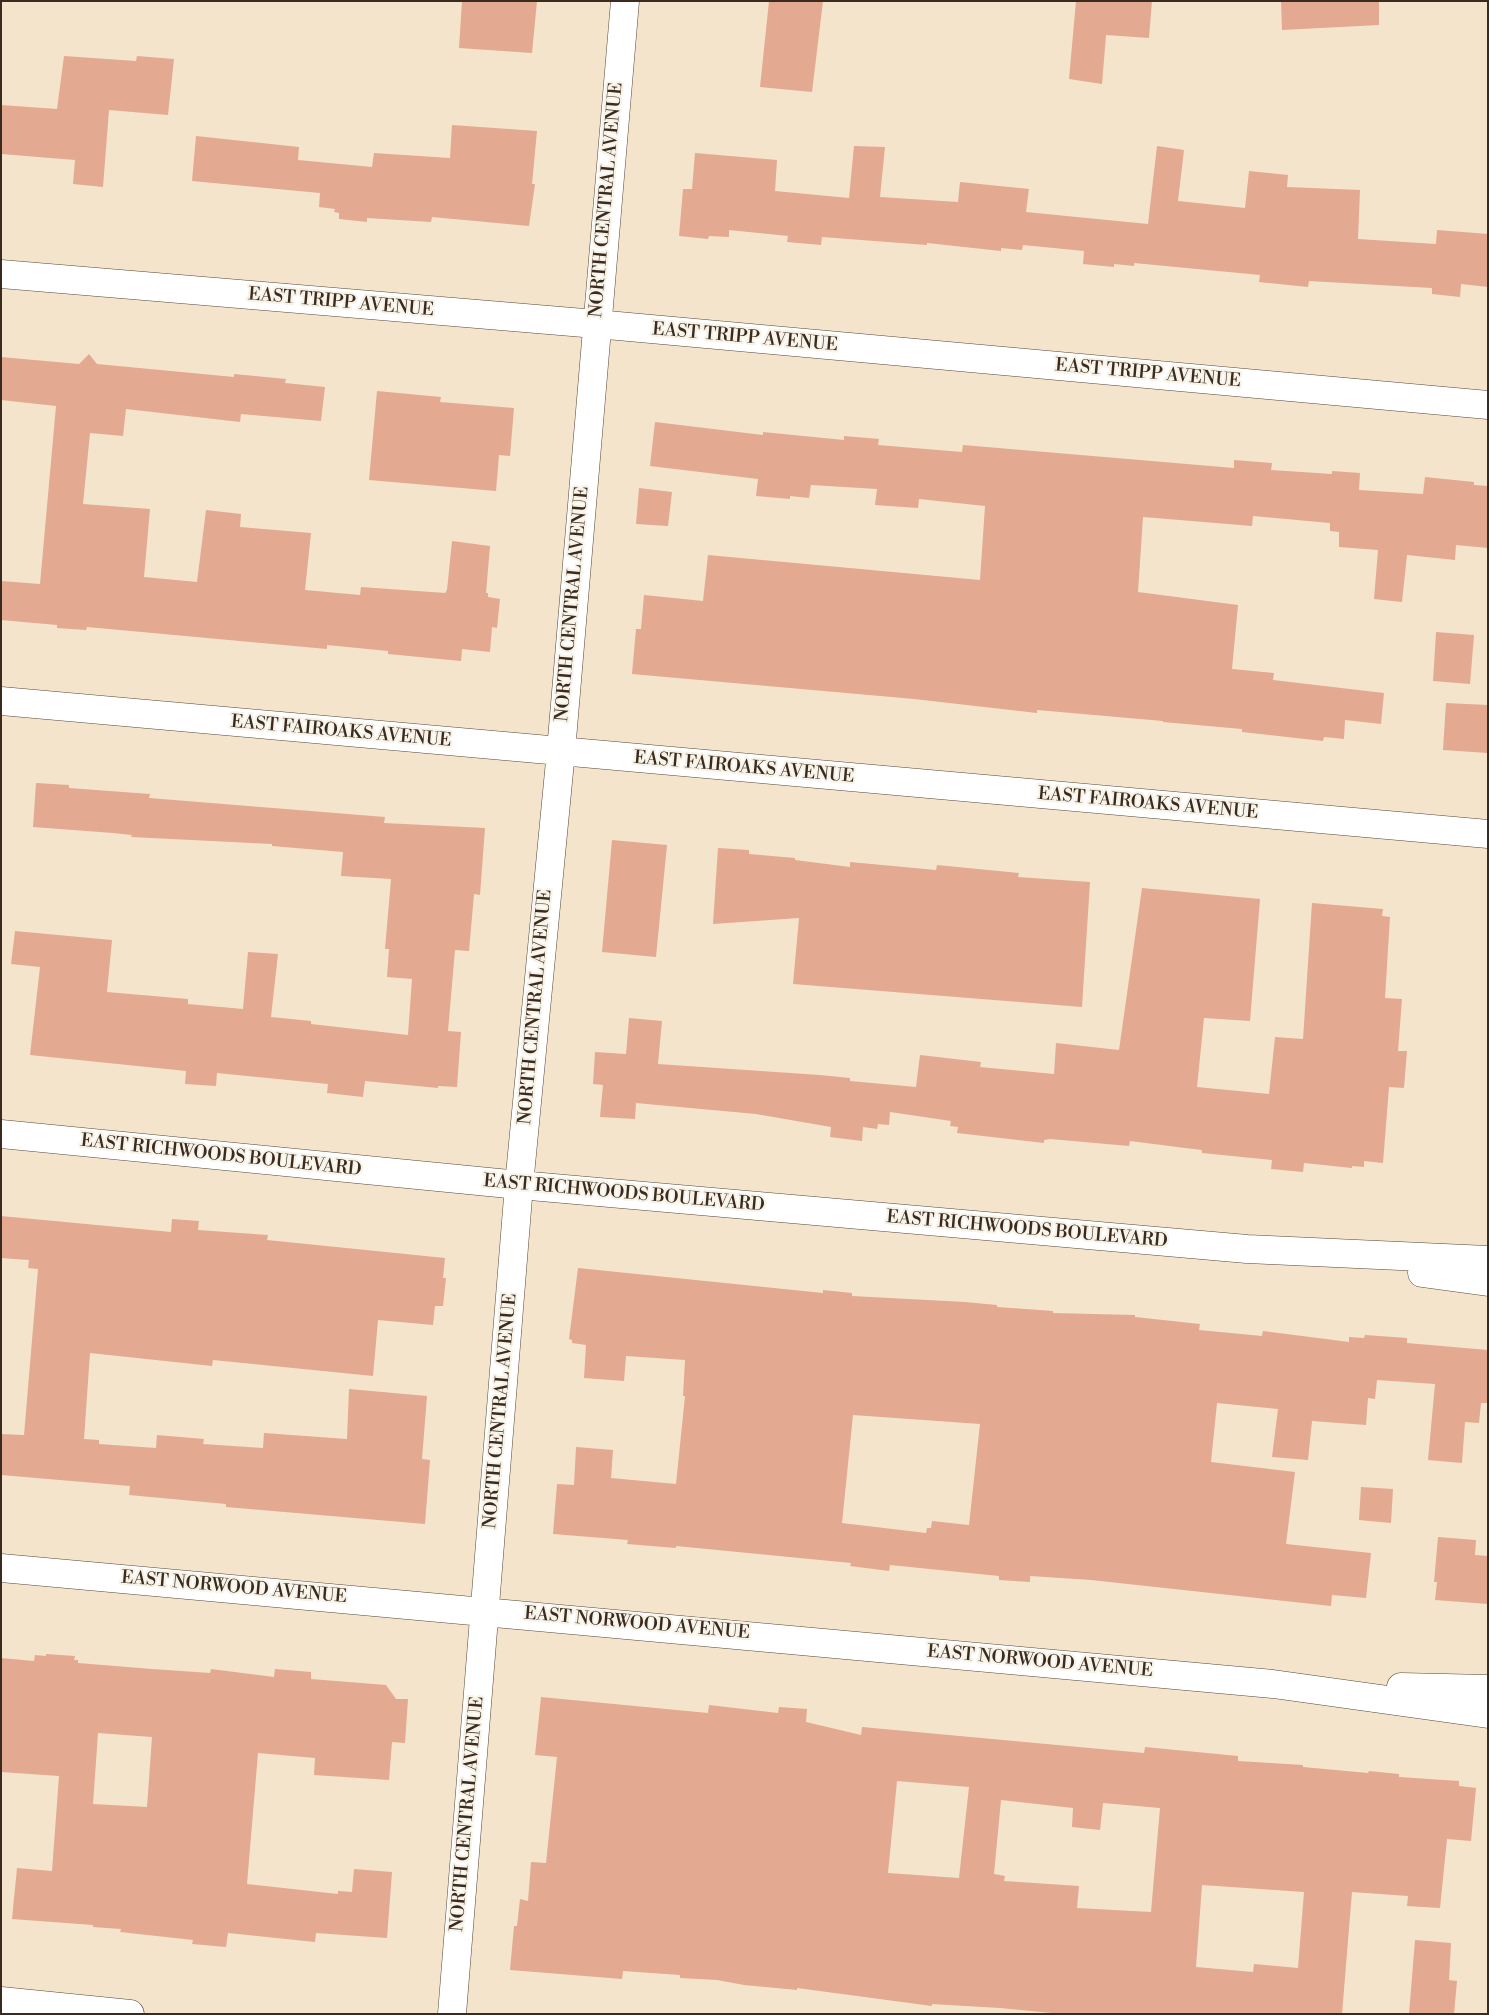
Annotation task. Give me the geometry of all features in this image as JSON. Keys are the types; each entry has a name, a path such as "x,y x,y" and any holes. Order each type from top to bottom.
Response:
{"street":[{"name":"NORTH CENTRAL AVENUE","path":"452,2014 519,1185 560,751 625,1"},
{"name":"EAST TRIPP AVENUE","path":"1,274 596,324 1488,405"},
{"name":"EAST FAIROAKS AVENUE","path":"1,701 1488,834"},
{"name":"EAST RICHWOODS BOULEVARD","path":"1,1134 519,1185 1247,1249 1488,1260"},
{"name":"EAST RICHWOODS BOULEVARD","path":"1247,1249 1488,1282"},
{"name":"EAST NORWOOD AVENUE","path":"1,1568 485,1610 1272,1684 1488,1714"},
{"name":"EAST NORWOOD AVENUE","path":"1272,1684 1488,1689"},
{"path":"1,2001 130,2014"}],"building":[{"path":"462,1 537,1 532,53 459,48"},
{"path":"769,1 823,1 812,92 760,87"},
{"path":"1076,1 1152,1 1149,38 1106,35 1102,84 1069,79"},
{"path":"1281,1 1379,1 1379,25 1282,30"},
{"path":"64,56 136,61 137,56 174,59 168,115 109,110 103,187 73,184 75,160 1,154 1,105 57,109"},
{"path":"452,125 537,131 532,184 535,184 529,226 432,217 431,222 367,218 367,222 339,219 339,213 334,212 335,209 319,207 320,193 192,181 196,136 299,147 298,160 372,167 374,153 450,158"},
{"path":"854,146 885,147 880,197 958,202 960,182 1029,189 1026,212 1148,224 1157,146 1184,150 1178,201 1245,208 1249,171 1288,175 1287,187 1360,190 1358,239 1436,244 1437,230 1488,234 1488,287 1461,284 1460,297 1432,294 1432,288 1309,281 1308,287 1259,282 1260,275 1134,263 1134,266 1114,264 1114,267 1083,264 1084,251 1023,245 1022,250 1001,248 1001,251 927,243 927,245 822,237 821,245 787,242 788,236 729,230 729,237 709,236 708,239 679,236 683,189 692,189 695,153 777,160 775,191 849,198"},
{"path":"89,354 97,364 234,377 234,374 286,379 285,383 325,387 321,421 241,414 240,422 126,409 123,436 90,433 83,504 150,509 144,577 197,582 206,510 241,514 240,527 311,533 305,590 360,595 361,587 445,593 447,590 452,541 490,546 486,593 488,593 488,597 500,599 497,628 492,627 490,652 462,649 461,661 388,654 388,651 327,645 327,649 87,627 86,630 57,628 57,625 1,620 1,581 40,584 56,406 1,400 1,357 79,364"},
{"path":"377,391 441,397 440,402 514,408 510,456 499,455 496,491 369,480"},
{"path":"655,422 763,435 763,432 844,440 844,436 879,439 878,445 962,452 963,445 1234,468 1234,460 1272,463 1271,470 1332,474 1332,471 1360,473 1359,490 1423,494 1425,477 1474,482 1474,485 1488,486 1488,548 1456,545 1455,560 1407,555 1402,602 1374,599 1378,550 1339,547 1339,532 1330,531 1330,523 1253,516 1252,526 1143,517 1138,592 1238,605 1232,669 1274,673 1273,680 1384,693 1381,724 1345,720 1344,739 1324,737 1323,741 1242,732 1242,729 1163,721 1037,710 1037,713 914,699 632,674 636,629 641,629 644,595 703,601 708,555 980,580 985,506 919,499 918,508 875,505 877,489 811,485 809,498 790,496 790,499 756,496 758,479 650,466"},
{"path":"639,488 672,492 668,526 636,524"},
{"path":"1436,632 1474,635 1470,684 1433,681"},
{"path":"1446,703 1488,705 1488,753 1443,750"},
{"path":"36,783 69,785 69,788 150,794 149,798 385,817 384,823 485,828 480,895 474,894 469,951 455,950 448,1031 461,1032 457,1087 438,1086 438,1088 365,1081 363,1097 327,1093 328,1084 217,1073 216,1086 185,1084 186,1071 30,1055 40,967 11,964 15,931 112,940 107,992 188,999 188,1004 243,1009 248,952 278,954 271,1017 311,1021 311,1024 408,1035 412,979 387,977 389,949 385,949 391,879 341,876 343,852 272,846 272,844 131,837 132,835 33,827"},
{"path":"612,840 667,845 656,957 602,952"},
{"path":"718,848 749,850 749,854 795,858 795,860 850,867 850,862 936,870 937,865 1019,873 1018,877 1090,882 1082,1007 793,984 799,918 713,924"},
{"path":"1142,888 1260,899 1250,1021 1204,1018 1197,1087 1269,1094 1275,1037 1303,1039 1312,903 1383,909 1382,916 1390,917 1385,998 1402,999 1398,1051 1407,1051 1404,1088 1389,1087 1383,1163 1364,1161 1364,1167 1352,1166 1352,1168 1304,1163 1303,1172 1271,1169 1272,1160 1202,1153 1202,1150 1130,1141 1129,1146 1050,1139 1044,1140 1044,1143 957,1133 958,1127 950,1126 951,1121 890,1112 889,1125 878,1124 877,1129 863,1127 862,1141 830,1137 831,1127 756,1114 636,1103 635,1119 600,1117 603,1085 593,1084 595,1052 626,1054 629,1018 662,1021 658,1064 820,1075 850,1078 850,1081 916,1087 920,1055 981,1062 980,1067 1054,1074 1056,1043 1119,1050"},
{"path":"1,1216 171,1232 172,1219 199,1221 198,1230 268,1235 267,1240 445,1258 443,1278 446,1278 443,1306 435,1306 433,1325 378,1320 373,1376 213,1360 212,1366 90,1353 84,1439 99,1440 99,1444 156,1448 157,1435 204,1439 203,1444 263,1448 264,1433 347,1439 349,1389 427,1396 422,1459 430,1460 425,1524 226,1507 226,1504 129,1495 130,1486 1,1475 1,1434 24,1435 38,1269 28,1268 29,1260 1,1258"},
{"path":"578,1268 823,1293 823,1290 852,1293 852,1296 997,1305 997,1307 1053,1311 1053,1313 1135,1315 1135,1317 1200,1324 1199,1330 1262,1336 1263,1331 1349,1342 1349,1337 1364,1338 1365,1335 1407,1338 1407,1343 1488,1350 1488,1403 1481,1403 1479,1423 1465,1422 1462,1463 1428,1460 1435,1384 1377,1380 1375,1399 1368,1398 1366,1425 1312,1421 1308,1460 1272,1457 1278,1409 1217,1403 1211,1462 1295,1472 1286,1544 1371,1553 1366,1598 1332,1595 1331,1606 1091,1580 1030,1576 1030,1582 999,1580 999,1576 890,1565 889,1571 850,1566 851,1563 676,1546 676,1548 627,1544 628,1540 553,1534 557,1484 574,1485 576,1447 613,1450 611,1478 676,1484 685,1396 683,1396 685,1360 626,1356 624,1381 584,1378 586,1345 572,1343 572,1340 569,1339","holes":["853,1415 980,1424 969,1525 932,1521 931,1528 927,1528 926,1533 842,1523"]},
{"path":"1361,1487 1393,1489 1391,1523 1359,1520"},
{"path":"1438,1537 1476,1540 1475,1555 1488,1556 1488,1604 1435,1600 1437,1582 1434,1582"},
{"path":"46,1654 75,1656 74,1660 78,1660 78,1663 210,1673 211,1669 274,1677 275,1669 311,1672 311,1679 386,1685 396,1699 408,1699 405,1743 392,1742 389,1780 314,1775 315,1758 258,1753 247,1884 338,1894 338,1891 352,1892 354,1869 392,1872 387,1938 316,1933 315,1942 228,1933 226,1947 192,1944 193,1940 120,1932 121,1929 93,1927 93,1925 12,1919 17,1868 52,1871 59,1776 1,1772 1,1658 34,1661 35,1655 46,1656","holes":["98,1733 152,1737 147,1807 93,1804"]},
{"path":"541,1697 708,1713 709,1705 778,1713 779,1707 807,1709 806,1722 861,1735 862,1727 1144,1753 1145,1747 1238,1756 1238,1761 1303,1765 1303,1767 1399,1774 1399,1777 1459,1781 1459,1786 1476,1788 1471,1841 1447,1839 1440,1908 1407,1906 1408,1896 1352,1892 1342,2014 1062,2014 1000,2008 932,2004 932,2006 797,1988 797,1990 744,1985 717,1980 680,1978 680,1975 623,1971 622,1979 510,1970 514,1926 517,1926 520,1899 528,1901 531,1862 546,1863 557,1757 535,1755","holes":["897,1781 969,1787 959,1878 888,1873","1001,1800 1073,1808 1072,1827 1100,1830 1103,1803 1160,1808 1151,1912 1077,1908 1079,1886 1004,1881 1005,1876 994,1874","1202,1885 1304,1892 1298,1968 1254,1964 1253,1972 1196,1967"]},
{"path":"1415,1940 1451,1943 1449,1980 1457,1981 1454,2014 1409,2014"}]}
